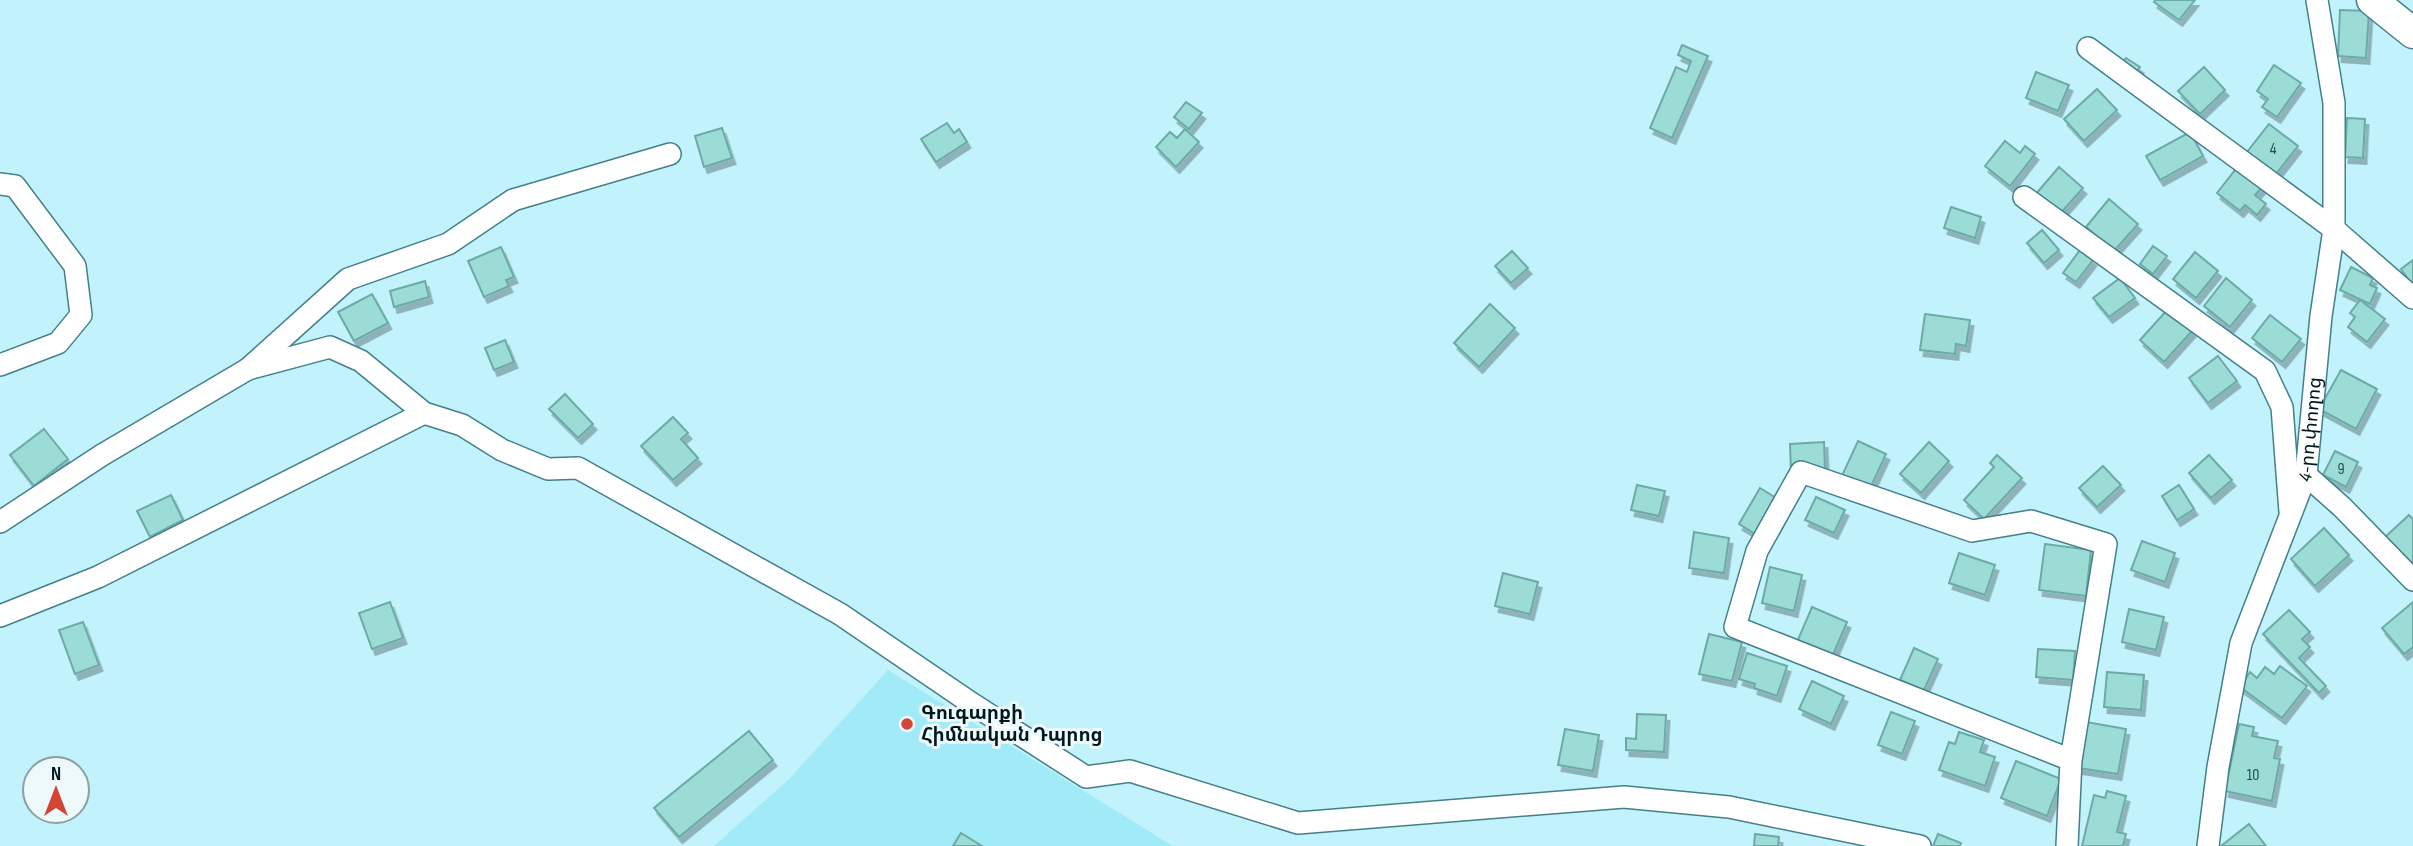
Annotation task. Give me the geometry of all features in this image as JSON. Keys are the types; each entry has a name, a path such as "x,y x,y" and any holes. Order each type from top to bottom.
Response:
{"street":[{"name":"4-րդ փողոց","path":"2208,846 2218,767 2241,643 2306,475 2321,316 2334,229 2334,103 2317,0"},
{"path":"2372,0 2413,33"},
{"path":"2088,48 2334,229 2413,298"},
{"path":"0,522 102,455 248,369 348,279 448,244 513,200 670,154"},
{"path":"0,184 15,186 75,266 81,315 58,343 0,365"},
{"path":"2024,197 2265,371 2282,407 2290,521"},
{"path":"248,369 330,347 361,361 424,413 462,425 502,450 548,469 578,468 840,614 1086,777 1130,771 1298,823 1624,797 1729,807 1920,846"},
{"path":"0,616 98,577 424,413"},
{"path":"2067,846 2071,760 2106,544 2031,521 1972,531 1801,472 1757,551 1735,627 2071,760"},
{"path":"2306,475 2342,507 2413,580"}],"shaded area":[{"name":"Գուգարքի Հիմնական Դպրոց","path":"888,670 1173,846 714,846 789,779"}],"building":[{"path":"2195,0 2179,20 2154,2"},
{"path":"2340,10 2369,11 2366,58 2338,56"},
{"path":"1682,45 1708,56 1672,138 1650,128 1676,67 1687,72 1691,61 1678,55"},
{"path":"2126,58 2140,67 2134,77 2119,67"},
{"path":"2274,65 2301,83 2277,117 2262,107 2268,99 2257,91"},
{"path":"2204,67 2225,90 2200,114 2178,91"},
{"path":"2036,72 2069,85 2058,111 2026,98"},
{"path":"2097,89 2117,110 2084,141 2064,119"},
{"path":"1186,102 1202,113 1189,129 1174,117"},
{"path":"2347,118 2365,119 2363,158 2345,157"},
{"path":"947,123 954,133 959,129 967,142 936,162 921,139"},
{"path":"2269,124 2298,146 2276,174 2247,152"},
{"path":"722,128 732,158 704,167 695,136"},
{"path":"1185,129 1199,142 1176,167 1156,147 1170,132 1177,138"},
{"path":"2190,132 2203,156 2160,180 2146,156"},
{"path":"2005,141 2020,153 2025,146 2035,154 2010,186 1985,166"},
{"path":"2239,165 2264,185 2255,195 2266,204 2257,215 2245,205 2240,211 2217,193"},
{"path":"2059,167 2083,188 2059,215 2035,195"},
{"path":"2109,199 2138,224 2114,251 2086,227"},
{"path":"1951,207 1981,217 1975,238 1944,228"},
{"path":"2042,230 2059,250 2044,263 2027,243"},
{"path":"2153,246 2167,256 2153,274 2140,264"},
{"path":"501,247 514,277 506,280 509,286 484,297 468,261"},
{"path":"2080,250 2093,260 2076,282 2063,273"},
{"path":"1512,251 1528,268 1511,283 1495,266"},
{"path":"2195,252 2218,271 2196,298 2173,279"},
{"path":"2413,260 2413,286 2401,269"},
{"path":"2351,267 2373,278 2370,285 2377,288 2370,304 2340,290"},
{"path":"2120,278 2135,298 2109,317 2093,298"},
{"path":"2226,278 2252,300 2230,327 2204,306"},
{"path":"425,281 429,297 394,307 390,291"},
{"path":"372,294 388,323 354,341 338,312"},
{"path":"2360,300 2385,319 2367,342 2348,327 2355,317 2350,313"},
{"path":"1490,304 1515,328 1479,367 1454,343"},
{"path":"2168,309 2192,331 2164,362 2140,340"},
{"path":"1925,314 1970,320 1966,346 1956,344 1955,354 1920,350"},
{"path":"2270,315 2301,339 2282,362 2252,338"},
{"path":"505,340 514,362 494,370 485,348"},
{"path":"2218,356 2237,381 2208,403 2189,378"},
{"path":"2341,370 2377,389 2356,429 2319,409"},
{"path":"565,394 593,424 578,438 549,409"},
{"path":"673,417 688,433 681,439 698,458 673,480 641,446"},
{"path":"44,429 68,459 34,486 10,455"},
{"path":"1858,441 1886,454 1868,493 1840,480"},
{"path":"1824,442 1825,469 1791,471 1790,444"},
{"path":"1929,442 1949,461 1921,493 1900,474"},
{"path":"2335,451 2358,462 2346,487 2323,475"},
{"path":"1997,455 2022,478 1984,519 1964,500 1994,467 1990,463"},
{"path":"2209,455 2232,480 2211,498 2189,473"},
{"path":"2103,466 2121,485 2097,507 2079,488"},
{"path":"1637,485 1665,491 1659,516 1631,510"},
{"path":"2179,485 2194,509 2177,520 2162,496"},
{"path":"1760,488 1781,501 1760,537 1739,524"},
{"path":"171,495 183,520 150,537 137,511"},
{"path":"1816,497 1845,510 1834,533 1805,520"},
{"path":"2409,515 2413,519 2413,563 2410,566 2384,538"},
{"path":"2324,528 2349,555 2315,586 2291,559"},
{"path":"1694,532 1729,538 1724,573 1689,568"},
{"path":"2142,541 2175,553 2165,582 2131,570"},
{"path":"2045,544 2091,550 2086,596 2039,590"},
{"path":"1959,553 1995,565 1985,595 1949,583"},
{"path":"1770,567 1802,575 1794,611 1762,603"},
{"path":"1503,573 1538,582 1530,614 1495,606"},
{"path":"390,602 403,638 372,649 359,613"},
{"path":"2413,602 2413,647 2404,654 2382,628"},
{"path":"1812,607 1847,622 1829,664 1794,649"},
{"path":"2129,609 2164,617 2156,650 2122,642"},
{"path":"2289,610 2310,632 2302,639 2310,647 2299,658 2326,686 2319,693 2263,634"},
{"path":"83,622 99,665 75,674 59,630"},
{"path":"1709,634 1742,642 1732,681 1699,674"},
{"path":"1914,648 1938,659 1924,690 1900,680"},
{"path":"2038,649 2075,651 2073,680 2036,677"},
{"path":"1747,653 1787,666 1777,696 1739,679"},
{"path":"2280,666 2307,686 2282,718 2240,687 2250,672 2257,678 2265,667 2274,674"},
{"path":"2107,672 2144,675 2141,710 2104,707"},
{"path":"1812,681 1844,696 1831,724 1799,709"},
{"path":"1891,712 1915,721 1902,754 1878,745"},
{"path":"1637,714 1666,715 1664,752 1626,750 1626,738 1636,739"},
{"path":"2086,722 2126,729 2118,774 2078,768"},
{"path":"2239,724 2254,727 2252,736 2278,741 2274,758 2280,759 2272,801 2225,791"},
{"path":"1565,729 1599,735 1593,771 1558,765"},
{"path":"749,731 773,760 679,837 654,808"},
{"path":"1959,732 1984,740 1980,752 1995,757 1985,786 1939,770 1949,742 1955,744"},
{"path":"2016,761 2061,779 2047,816 2001,798"},
{"path":"2107,791 2126,796 2117,832 2126,834 2123,846 2082,846 2094,795 2105,798"},
{"path":"2249,824 2266,846 2221,846"},
{"path":"961,833 982,846 953,846"},
{"path":"1755,834 1779,837 1778,846 1754,846"},
{"path":"1938,834 1961,843 1960,846 1933,846"}],"place":[{"name":"Գուգարքի Հիմնական Դպրոց","path":"907,724"}]}
